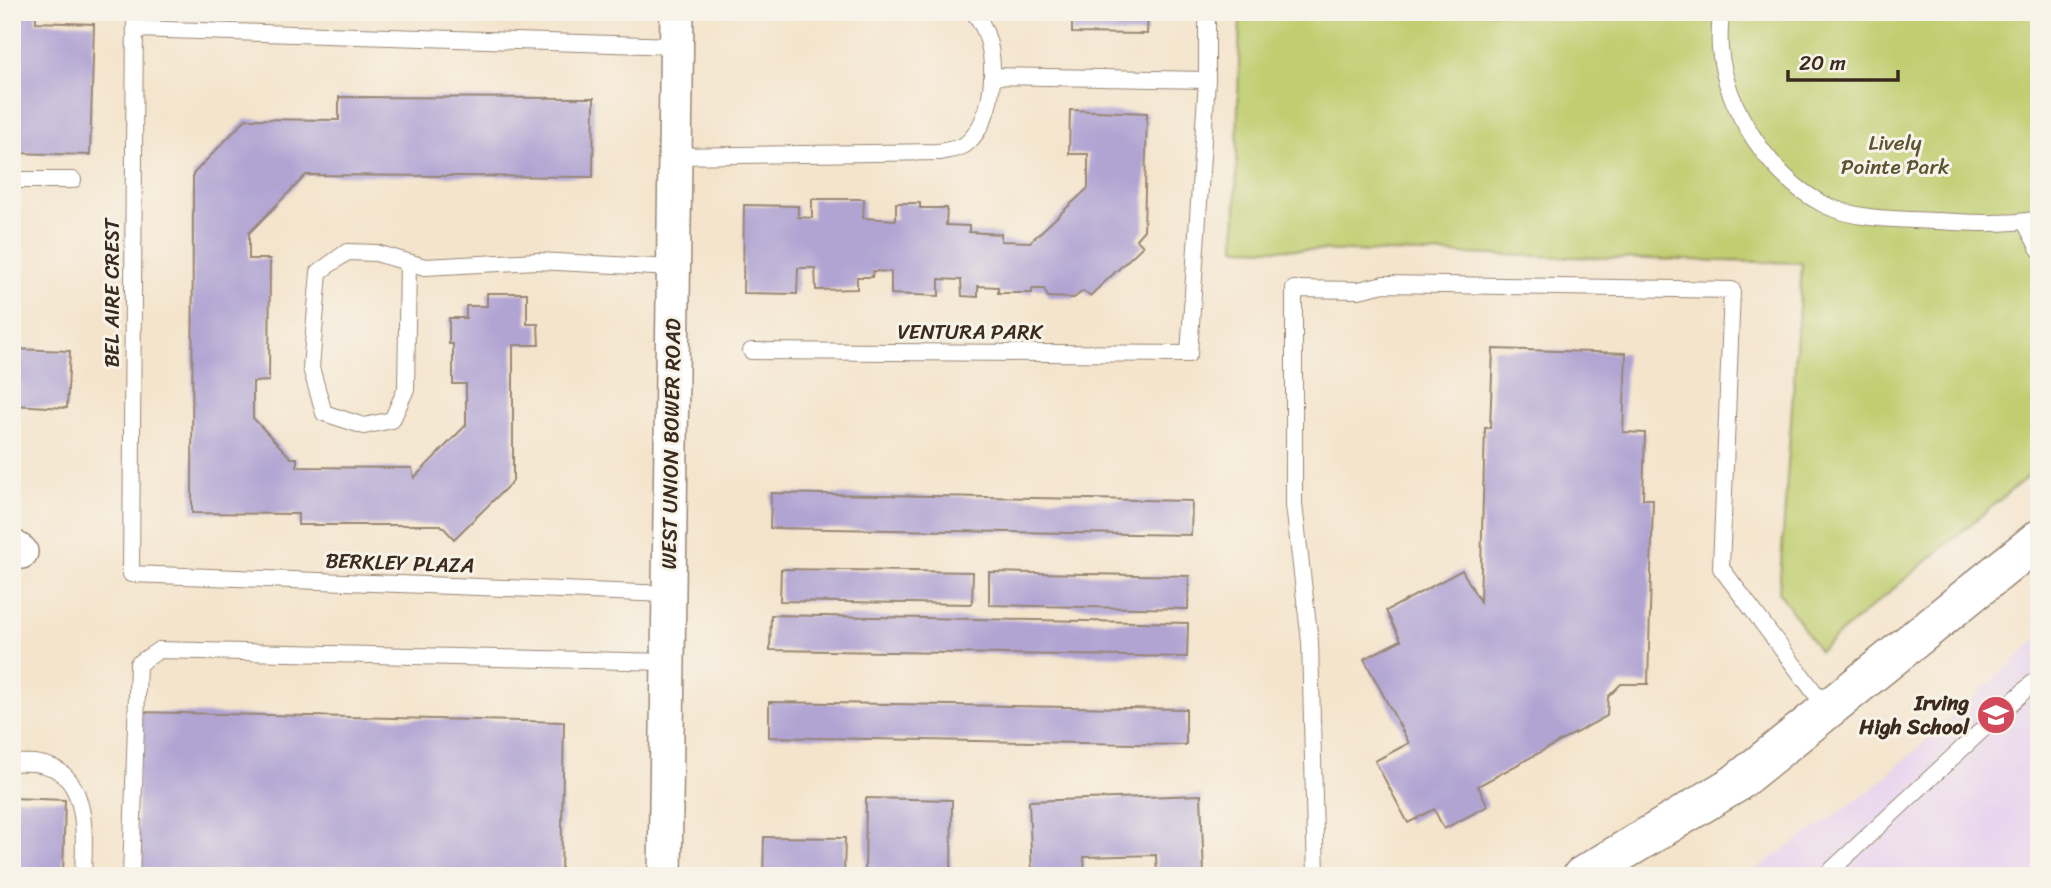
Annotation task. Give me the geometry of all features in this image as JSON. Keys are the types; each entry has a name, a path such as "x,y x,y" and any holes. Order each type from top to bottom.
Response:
{"main road":[{"path":"1582,876 1735,784 2039,539"}],"street":[{"name":"WEST UNION BOWER ROAD","path":"665,876 677,12"}],"lane":[{"name":"BEL AIRE CREST","path":"131,574 135,12"},
{"path":"675,156 940,152 965,145 982,122 992,96 992,76 985,35 972,12"},
{"path":"992,76 1207,80 1207,12"},
{"path":"1721,12 1720,50 1730,90 1752,134 1786,177 1824,204 1877,218 2032,220 2039,248"},
{"path":"135,29 677,46"},
{"name":"VENTURA PARK","path":"751,351 1189,355 1207,80"},
{"path":"12,180 73,180"},
{"path":"408,262 406,389 392,420 364,426 324,413 311,368 319,272 347,253 376,253 408,262 425,267 537,261 673,268"},
{"path":"1316,876 1310,642 1294,505 1294,289 1359,290 1384,284 1732,290 1721,568 1827,709"},
{"name":"BERKLEY PLAZA","path":"131,574 669,594"},
{"path":"131,876 138,664 159,650 668,662"},
{"path":"1825,876 2039,677"},
{"path":"12,763 42,764 64,776 78,797 84,821 83,876"}],"shaded area":[{"name":"Irving High School","path":"2039,638 2039,876 1746,876 1869,792"}],"green space":[{"name":"Lively Pointe Park","path":"1240,12 2039,12 2039,467 1819,651 1779,592 1802,263 1235,248"}],"building":[{"path":"12,12 36,12 36,22 94,24 90,155 12,153"},
{"path":"1072,12 1148,12 1147,34 1072,33"},
{"path":"339,97 594,98 593,177 306,175 249,233 249,259 270,259 269,381 253,382 253,418 291,458 297,458 297,467 412,468 414,478 466,425 466,384 453,384 453,344 449,344 449,318 466,318 466,306 487,306 487,293 527,293 527,324 538,324 539,345 513,345 513,481 454,539 441,525 298,525 298,514 192,513 193,174 246,119 339,120"},
{"path":"1070,110 1147,113 1144,230 1136,239 1143,246 1090,296 1083,291 1074,298 1048,297 1044,289 1032,289 1032,293 998,293 998,287 978,286 978,297 962,296 961,280 939,279 939,296 891,294 891,272 873,271 872,277 857,277 857,289 816,290 815,268 798,268 797,294 743,293 744,205 798,206 798,217 812,218 812,199 864,199 863,218 896,220 896,203 920,203 920,208 947,208 946,225 969,226 969,232 1001,234 1001,241 1030,242 1088,188 1088,154 1069,154"},
{"path":"12,349 70,351 67,408 12,405"},
{"path":"1493,349 1626,353 1623,432 1645,433 1643,499 1653,499 1648,684 1621,684 1608,697 1607,716 1478,786 1488,806 1444,829 1434,809 1408,823 1375,761 1409,743 1364,659 1401,640 1386,611 1462,570 1480,602 1485,428 1490,428"},
{"path":"771,493 1192,501 1191,535 770,528"},
{"path":"781,569 973,572 972,604 780,601"},
{"path":"989,572 1189,576 1188,609 989,605"},
{"path":"771,615 1188,623 1187,657 770,650"},
{"path":"769,702 1186,709 1186,745 769,737"},
{"path":"139,712 564,722 561,876 136,876"},
{"path":"1201,795 1204,876 1157,876 1156,855 1084,857 1085,876 1032,876 1029,801"},
{"path":"12,798 65,800 63,876 12,876"},
{"path":"866,798 952,800 951,876 865,876"},
{"path":"764,837 845,838 844,876 763,876"}],"place":[{"name":"Irving High School","path":"1996,715"}]}
